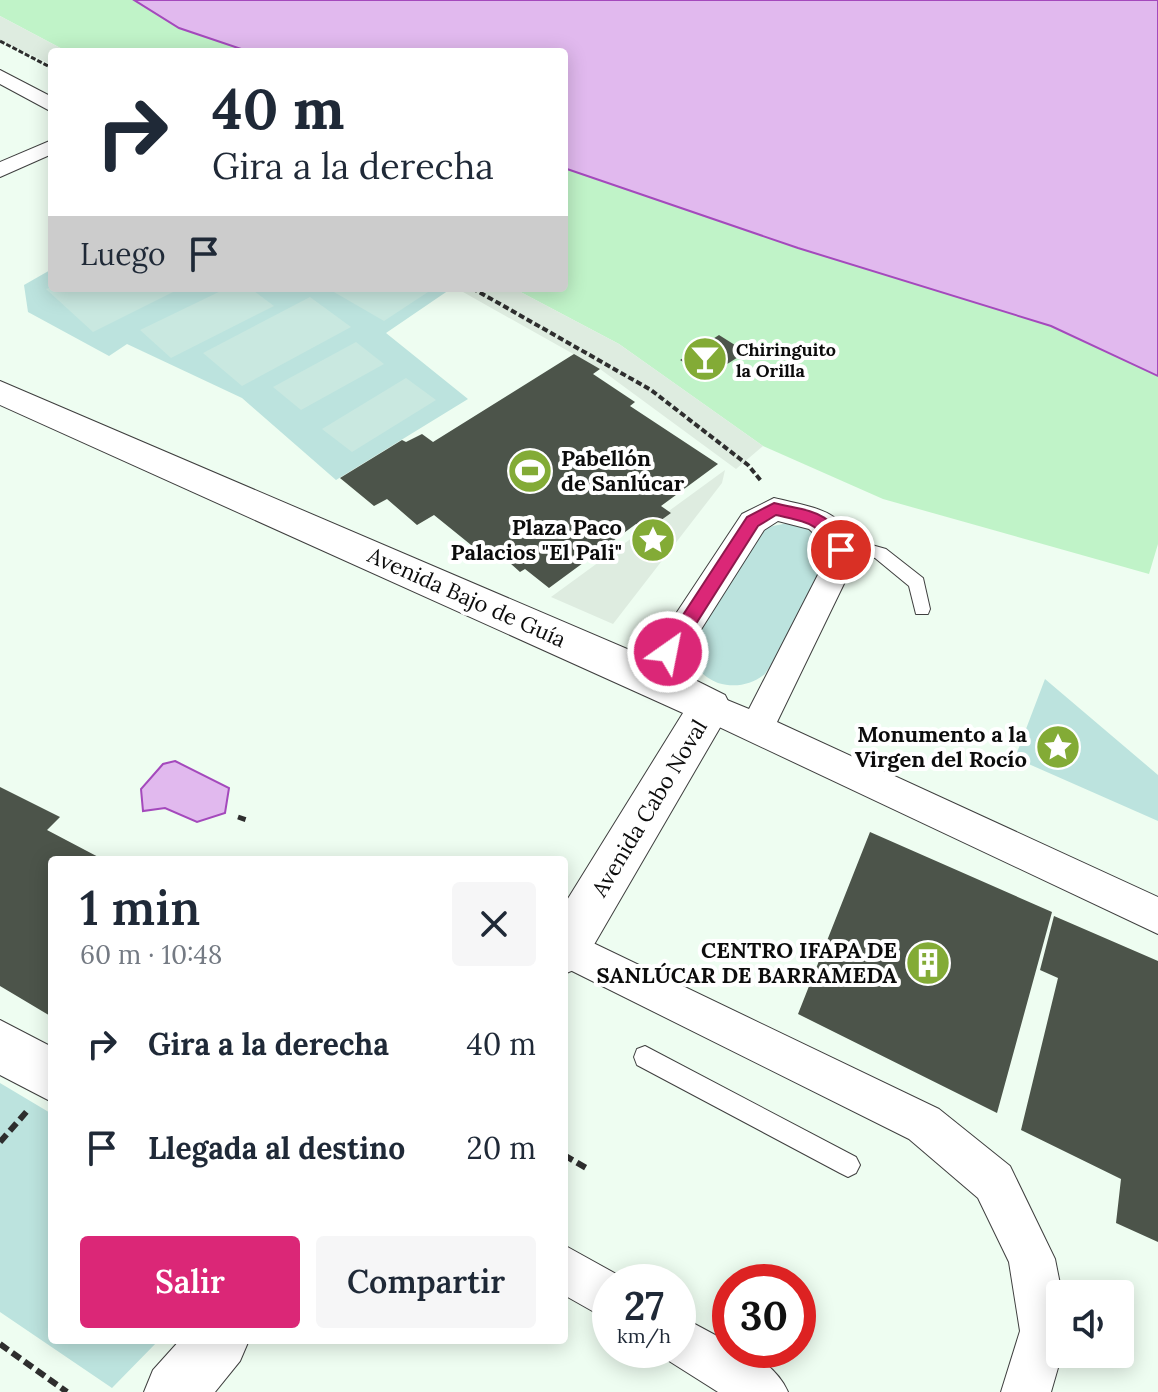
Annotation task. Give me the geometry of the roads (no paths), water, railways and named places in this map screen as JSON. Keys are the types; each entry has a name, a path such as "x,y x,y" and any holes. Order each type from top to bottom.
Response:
{"street":[{"path":"0,76 48,104"},
{"path":"0,170 48,148"},
{"name":"Avenida Bajo de Guía","path":"0,392 652,678 1158,916"},
{"path":"652,678 753,522 774,509 819,520 830,528 841,550 840,561 757,728"},
{"name":"Avenida Cabo Noval","path":"568,943 710,707"},
{"path":"568,949 924,1124 994,1182 1032,1259 1044,1331 1030,1387 1026,1392"},
{"path":"0,1046 48,1074"},
{"path":"568,1271 592,1286"},
{"path":"175,1392 216,1344"},
{"path":"696,1350 763,1392"}],"lane":[{"path":"841,550 861,548 880,553 917,583 922,609"},
{"path":"645,1057 848,1165"}],"place":[{"name":"Chiringuito la Orilla","path":"705,359"},
{"name":"Pabellón de Sanlúcar","path":"530,471"},
{"name":"Plaza Paco Palacios \"El Pali\"","path":"653,540"},
{"name":"Monumento a la Virgen del Rocío","path":"1058,747"},
{"name":"CENTRO IFAPA DE SANLÚCAR DE BARRAMEDA","path":"928,963"}]}
